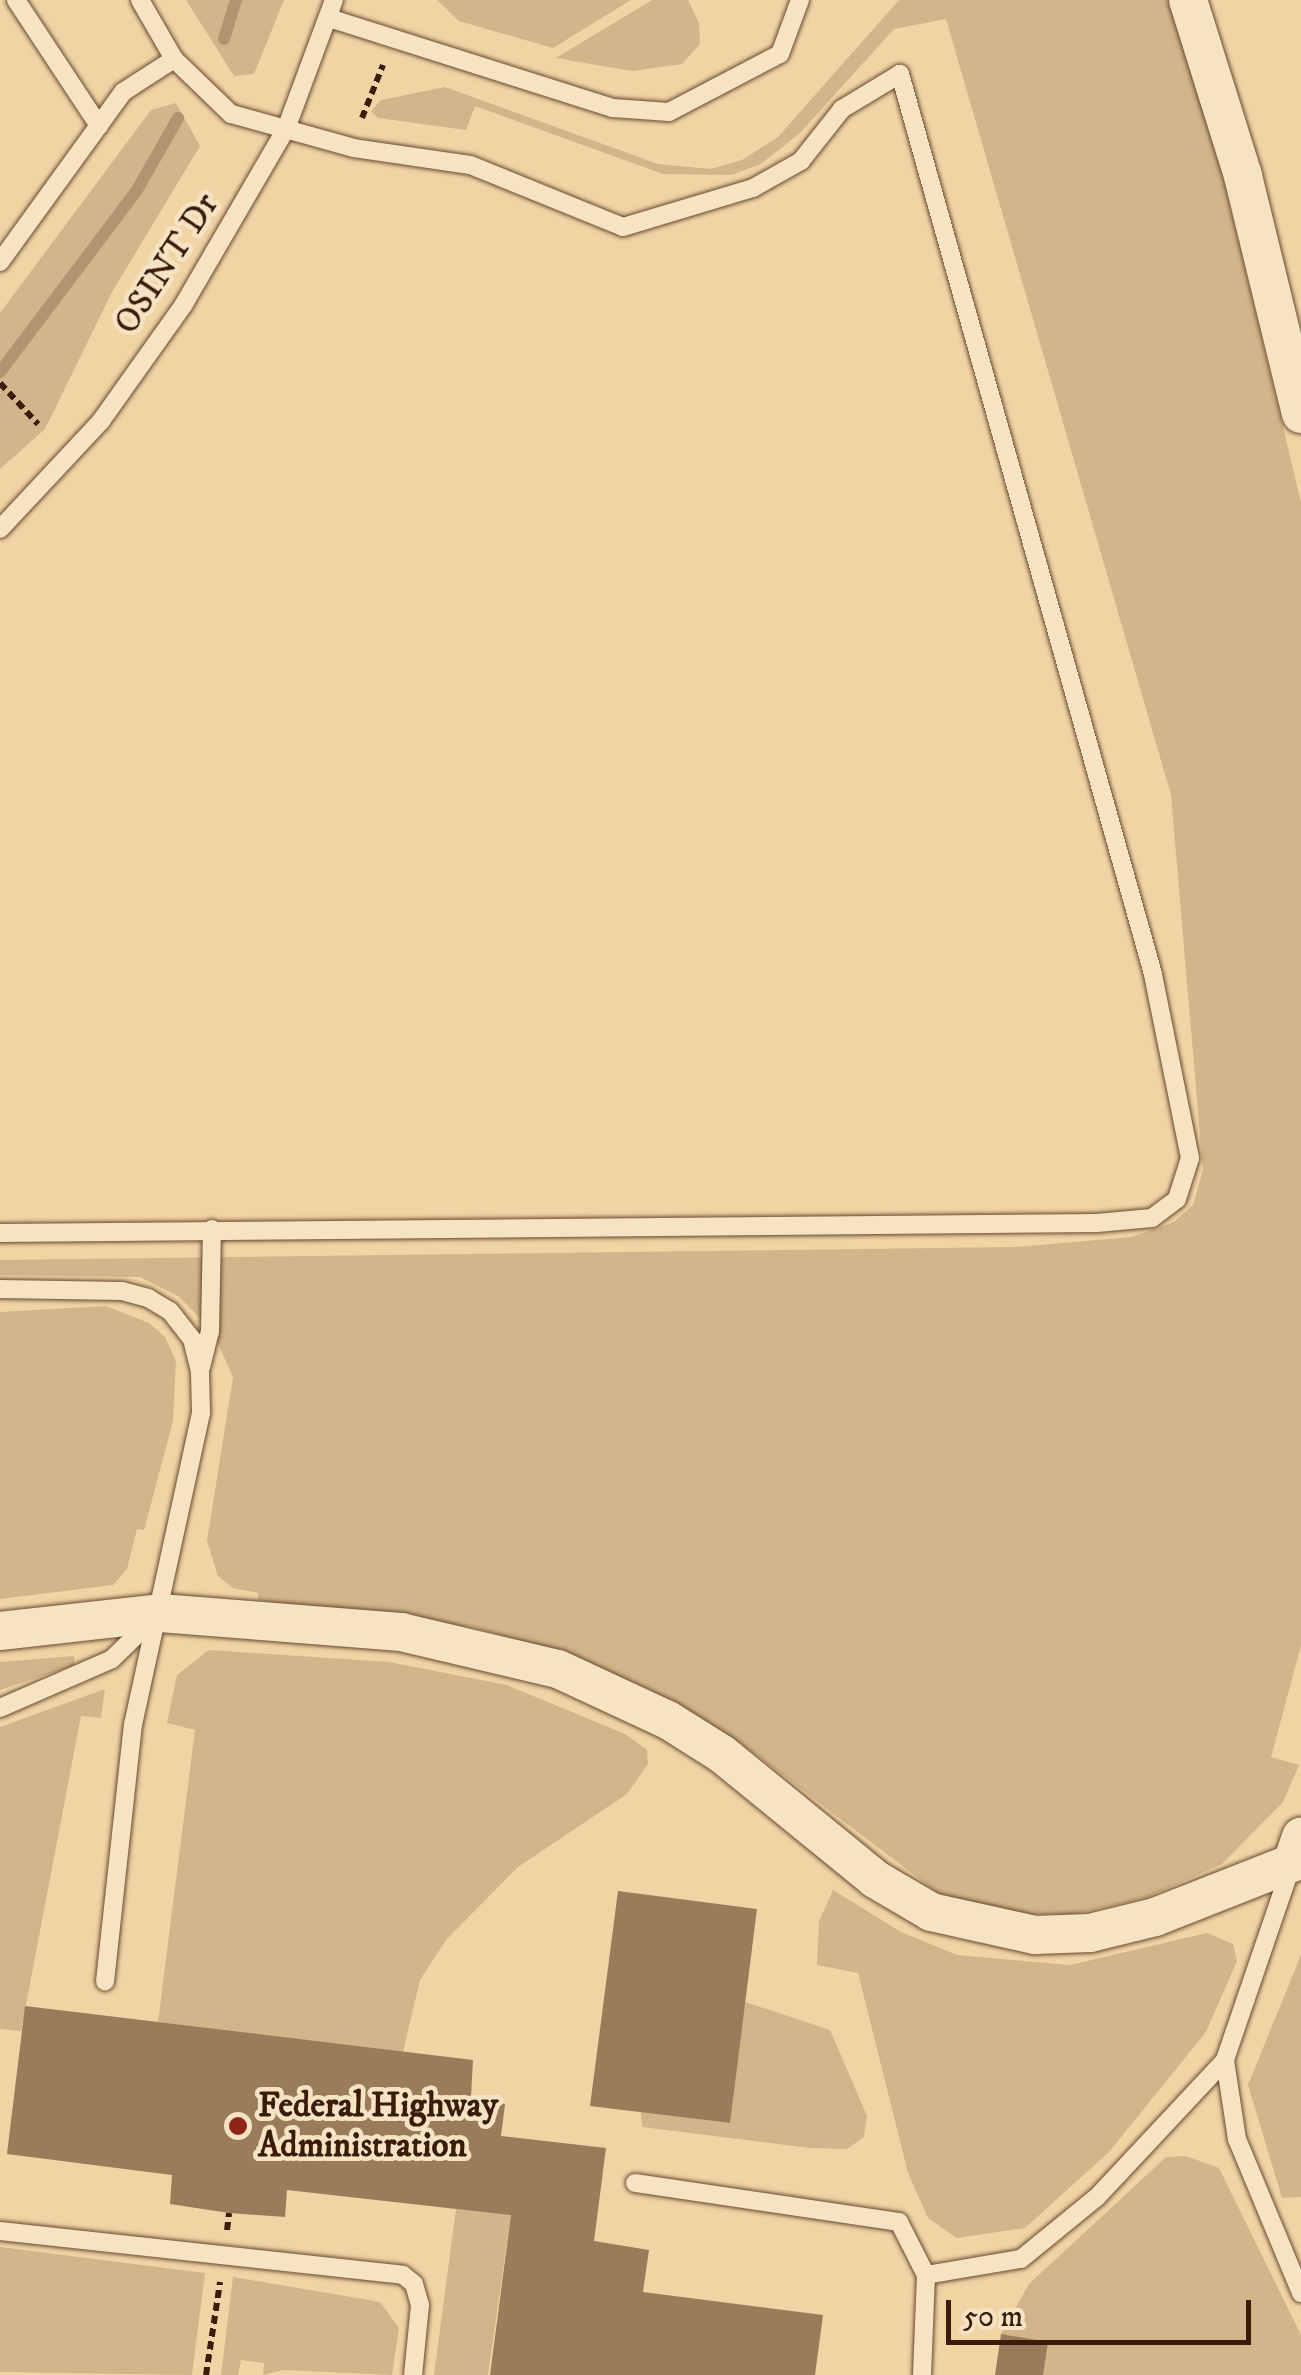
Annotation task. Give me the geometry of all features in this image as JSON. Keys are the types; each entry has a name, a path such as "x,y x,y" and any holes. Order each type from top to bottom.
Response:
{"street":[{"path":"1188,0 1244,176 1301,414"},
{"path":"0,1631 160,1613 401,1632 558,1669 641,1705 722,1754 875,1878 931,1912 1036,1936 1090,1933 1155,1917 1297,1850"}],"lane":[{"path":"16,0 100,126"},
{"path":"0,1234 212,1228 1097,1224 1152,1218 1178,1199 1190,1158 1153,974 900,74 842,109 801,161 753,188 622,226 470,164 354,148 232,114 174,59 140,0"},
{"path":"331,9 613,108 669,112 780,54 800,0"},
{"name":"OSINT Dr","path":"0,528 111,408 184,304 286,129 331,9"},
{"path":"0,262 123,92 174,59"},
{"path":"200,1372 210,1332 212,1228"},
{"path":"0,1289 122,1291 148,1298 170,1311 192,1339 200,1372 201,1413 133,1724 106,1980"},
{"path":"0,1708 112,1659 160,1613"},
{"path":"926,2276 1021,2260 1097,2196 1225,2060 1271,1941 1297,1850"},
{"path":"1225,2060 1237,2140 1301,2292"},
{"path":"635,2183 899,2222 926,2276 922,2375"},
{"path":"0,2230 403,2275 414,2284 420,2306 413,2375"}],"path":[{"path":"362,118 384,65"},
{"path":"0,383 38,424"},
{"path":"206,2375 224,2253"}],"shaded area":[{"path":"186,0 284,0 254,74 234,76"},
{"path":"437,0 631,0 553,48 459,21"},
{"path":"652,0 688,0 699,23 700,44 682,64 633,71 556,58"},
{"path":"899,0 1169,0 1222,173 1301,502 1301,1646 1271,1757 1299,1765 1283,1802 1222,1864 1148,1897 1076,1914 1006,1914 938,1893 742,1744 652,1691 567,1654 473,1627 258,1600 258,1593 233,1588 218,1576 207,1541 233,1377 212,1330 178,1296 140,1277 0,1275 0,1260 1017,1247 1132,1237 1174,1222 1193,1205 1203,1170 1171,795 946,19 894,29 800,133 761,164 731,175 663,174 475,106 466,130 378,118 371,111 381,100 445,87 658,164 711,169 742,160 778,137"},
{"path":"176,103 200,146 112,292 45,429 0,469 0,313 151,110"},
{"path":"106,1306 149,1323 165,1337 176,1361 173,1421 144,1530 137,1529 127,1569 113,1585 0,1599 0,1312"},
{"path":"209,1650 389,1662 507,1685 625,1734 647,1750 648,1764 627,1794 518,1867 446,1940 420,1980 403,2052 158,2022 195,1730 167,1723 177,1675"},
{"path":"74,1656 75,1665 0,1690 0,1662"},
{"path":"105,1689 101,1718 81,1716 21,2031 0,2029 0,1727"},
{"path":"833,1890 901,1932 957,1955 1070,1965 1207,1933 1233,1944 1237,1961 1206,2032 1109,2152 1025,2228 957,2238 928,2218 908,2173 858,1973 817,1965 819,1921"},
{"path":"1301,1955 1301,2197 1282,2198 1248,2085"},
{"path":"745,2002 830,2030 867,2116 864,2137 847,2149 809,2148 642,2127 641,2112 729,2123"},
{"path":"1186,2156 1219,2168 1301,2335 1301,2375 1043,2375 1001,2334 1029,2284 1166,2157"},
{"path":"458,2194 513,2200 488,2375 434,2375"},
{"path":"0,2247 205,2273 192,2375 0,2372"},
{"path":"233,2277 380,2302 399,2328 392,2375 283,2370 263,2375 264,2363 241,2360 238,2375 221,2375"}],"building":[{"path":"618,1891 757,1909 730,2123 590,2106"},
{"name":"Federal Highway Administration","path":"25,2006 473,2060 471,2097 505,2104 501,2136 606,2148 594,2241 649,2250 643,2292 823,2315 815,2375 490,2375 511,2215 287,2190 285,2217 229,2213 170,2204 172,2175 7,2154"},
{"path":"1001,2334 1048,2342 1043,2375 995,2375"}],"waterway":[{"path":"224,39 236,0"},
{"path":"0,372 137,190 178,118"}],"place":[{"name":"Federal Highway Administration","path":"238,2126"}]}
